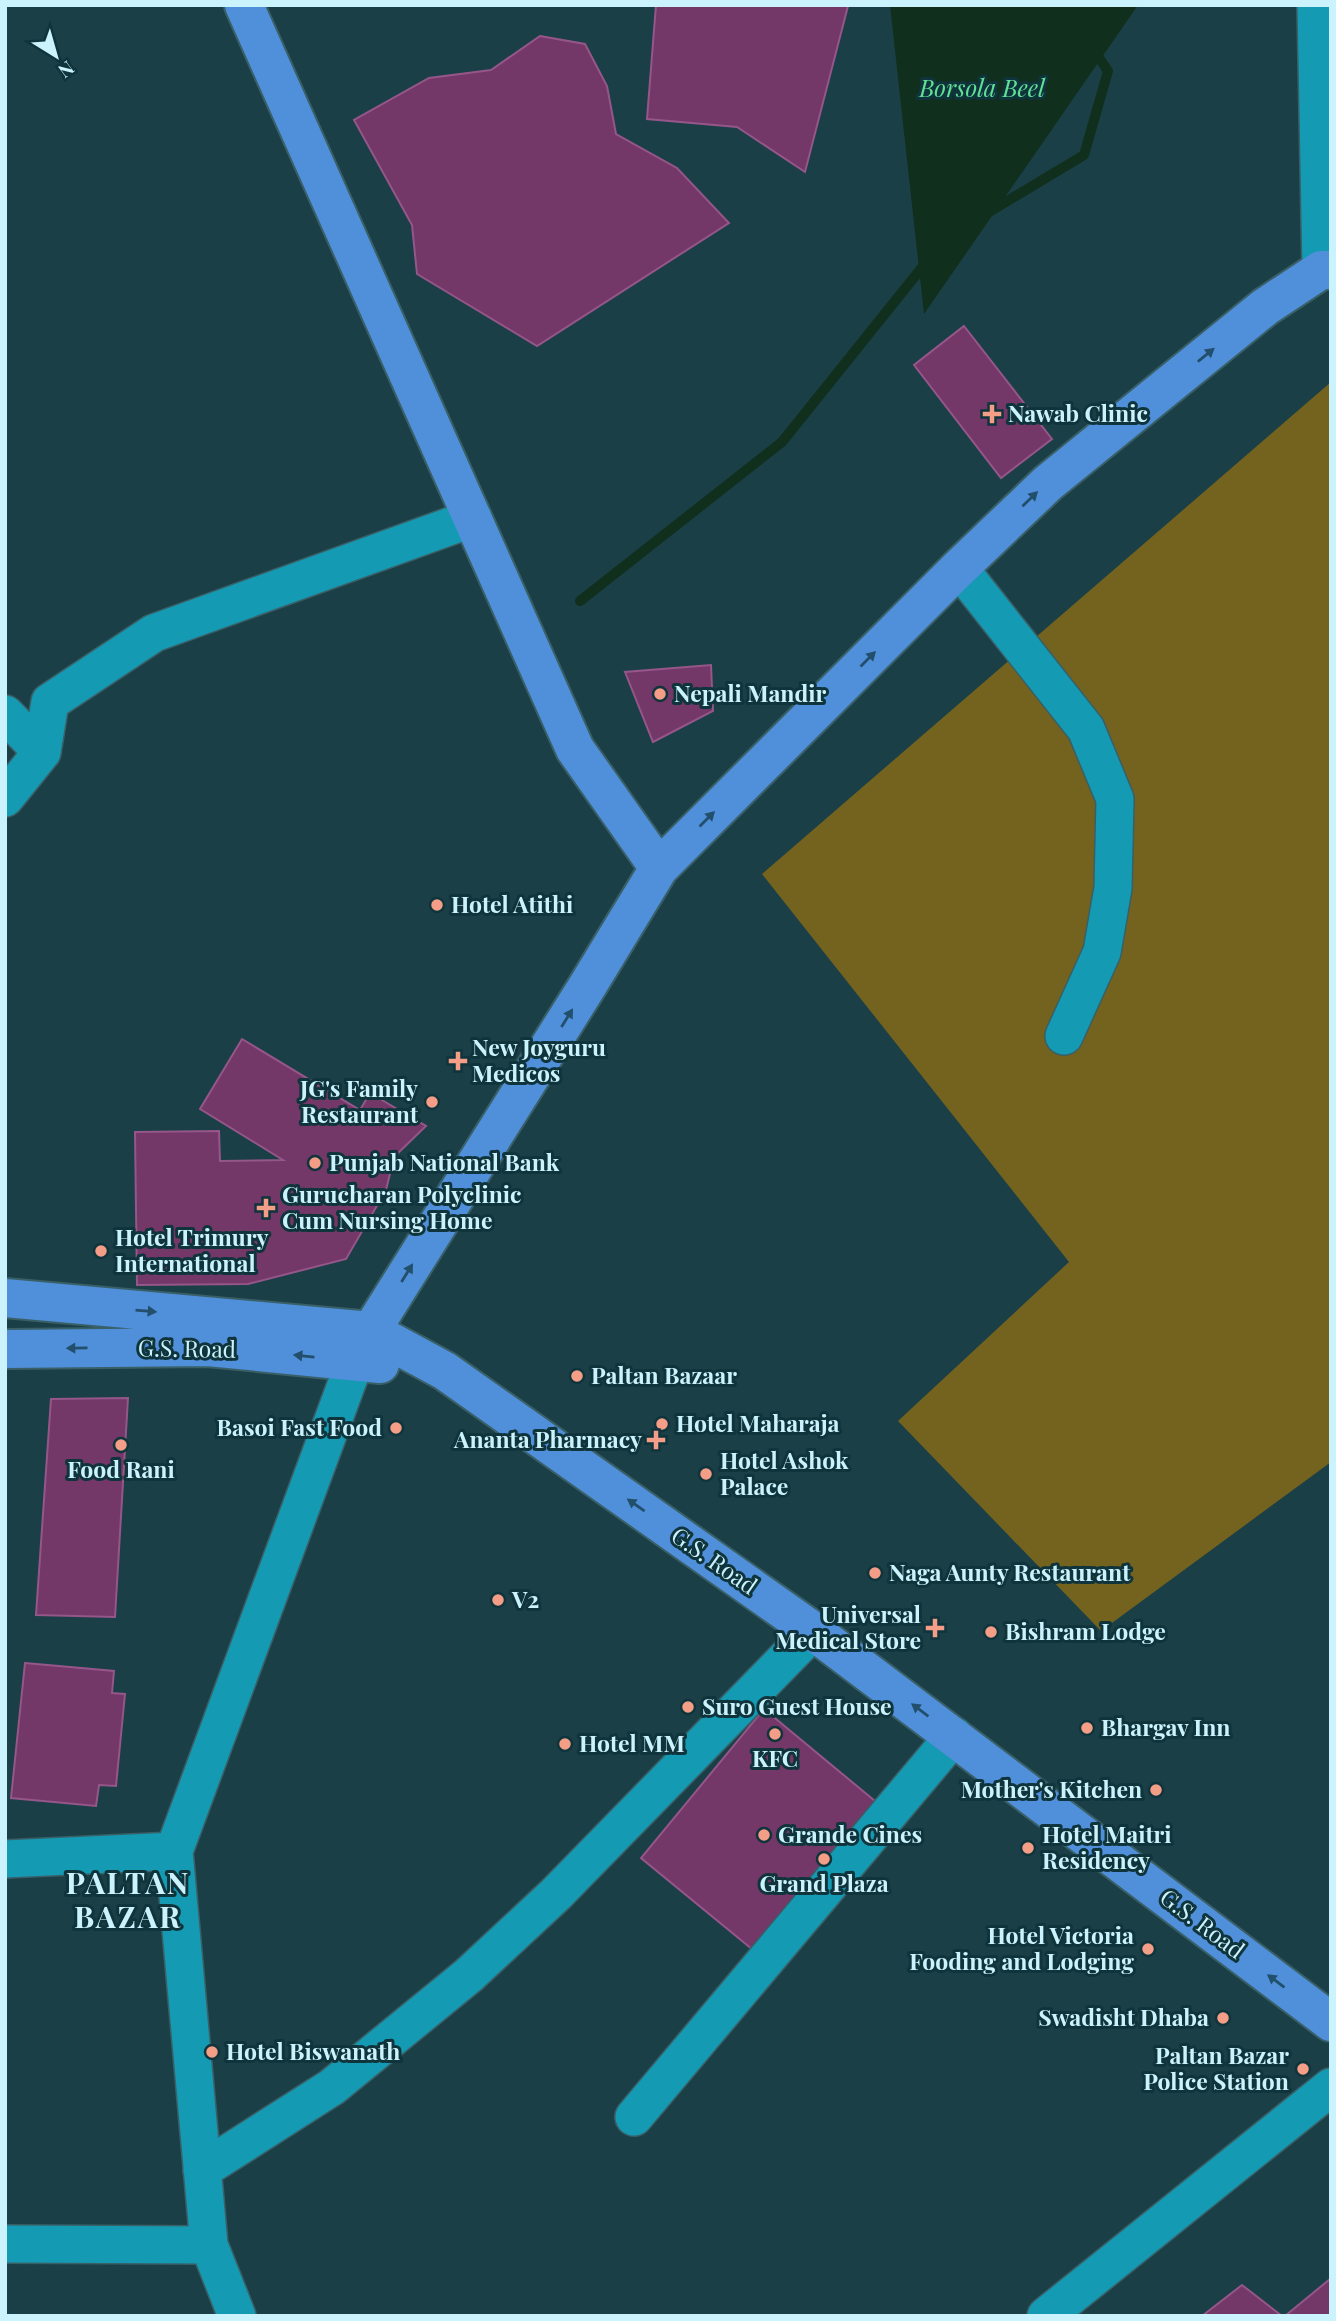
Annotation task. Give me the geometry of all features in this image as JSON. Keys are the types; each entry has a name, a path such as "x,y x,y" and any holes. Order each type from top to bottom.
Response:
{"main road":[{"path":"244,5 575,749 659,868"},
{"path":"363,1346 659,868 959,568 1048,483 1265,307 1326,270"},
{"name":"G.S. Road","path":"5,1298 363,1346 445,1371 813,1631 1331,2022"},
{"name":"G.S. Road","path":"5,1349 363,1346"}],"street":[{"path":"1316,5 1326,270"},
{"path":"5,798 42,752 50,702 154,633 473,518"},
{"path":"959,568 1086,729 1115,799 1113,888 1102,952 1064,1036"},
{"path":"5,714 42,752"},
{"path":"237,2316 209,2245 174,1851 363,1346"},
{"path":"202,2170 332,2087 469,1975 556,1894 813,1631"},
{"path":"635,2116 954,1736"},
{"path":"5,1859 174,1851"},
{"path":"1046,2316 1331,2087"},
{"path":"5,2244 209,2245"}],"shaded area":[{"path":"1331,382 1331,1462 1101,1631 898,1421 1069,1262 762,874"}],"water":[{"name":"Borsola Beel","path":"890,5 1138,5 924,314"}],"building":[{"path":"656,5 848,6 805,172 737,127 647,119"},
{"path":"540,36 585,44 607,86 616,134 677,168 729,223 537,346 417,274 412,225 354,120 429,78 491,70"},
{"path":"964,326 1052,439 1001,478 914,365"},
{"path":"711,665 713,711 653,742 625,672"},
{"path":"242,1039 360,1110 370,1093 426,1126 394,1157 386,1190 346,1259 248,1284 137,1285 135,1132 219,1131 220,1161 283,1160 200,1109"},
{"path":"128,1398 115,1617 36,1615 51,1399"},
{"path":"25,1663 114,1671 112,1693 125,1694 116,1786 99,1785 96,1806 11,1798"},
{"name":"Grande Cines","path":"764,1709 887,1811 764,1959 641,1858"},
{"path":"1330,2279 1331,2316 1285,2316"},
{"path":"1242,2285 1282,2316 1202,2316"}],"waterway":[{"path":"989,212 1084,155 1108,71 1093,49"},
{"path":"580,601 782,442 928,260"}],"place":[{"name":"Nawab Clinic","path":"992,414"},
{"name":"Nepali Mandir","path":"660,694"},
{"name":"Hotel Atithi","path":"437,905"},
{"name":"New Joyguru Medicos","path":"458,1061"},
{"name":"JG's Family Restaurant","path":"432,1102"},
{"name":"Punjab National Bank","path":"315,1163"},
{"name":"Gurucharan Polyclinic Cum Nursing Home","path":"266,1208"},
{"name":"Hotel Trimury International","path":"101,1251"},
{"name":"Paltan Bazaar","path":"577,1376"},
{"name":"Hotel Maharaja","path":"662,1424"},
{"name":"Basoi Fast Food","path":"396,1428"},
{"name":"Ananta Pharmacy","path":"656,1440"},
{"name":"Food Rani","path":"121,1445"},
{"name":"Hotel Ashok Palace","path":"706,1474"},
{"name":"Naga Aunty Restaurant","path":"875,1573"},
{"name":"V2","path":"498,1600"},
{"name":"Universal Medical Store","path":"935,1628"},
{"name":"Bishram Lodge","path":"991,1632"},
{"name":"Suro Guest House","path":"688,1707"},
{"name":"Bhargav Inn","path":"1087,1728"},
{"name":"KFC","path":"775,1734"},
{"name":"Hotel MM","path":"565,1744"},
{"name":"Mother's Kitchen","path":"1156,1790"},
{"name":"Grande Cines","path":"764,1835"},
{"name":"Hotel Maitri Residency","path":"1028,1848"},
{"name":"Grand Plaza","path":"824,1859"},
{"name":"Hotel Victoria Fooding and Lodging","path":"1148,1949"},
{"name":"Swadisht Dhaba","path":"1223,2018"},
{"name":"Hotel Biswanath","path":"212,2052"},
{"name":"Paltan Bazar Police Station","path":"1303,2069"}],"district":[{"name":"PALTAN BAZAR","path":"128,1902"}]}
